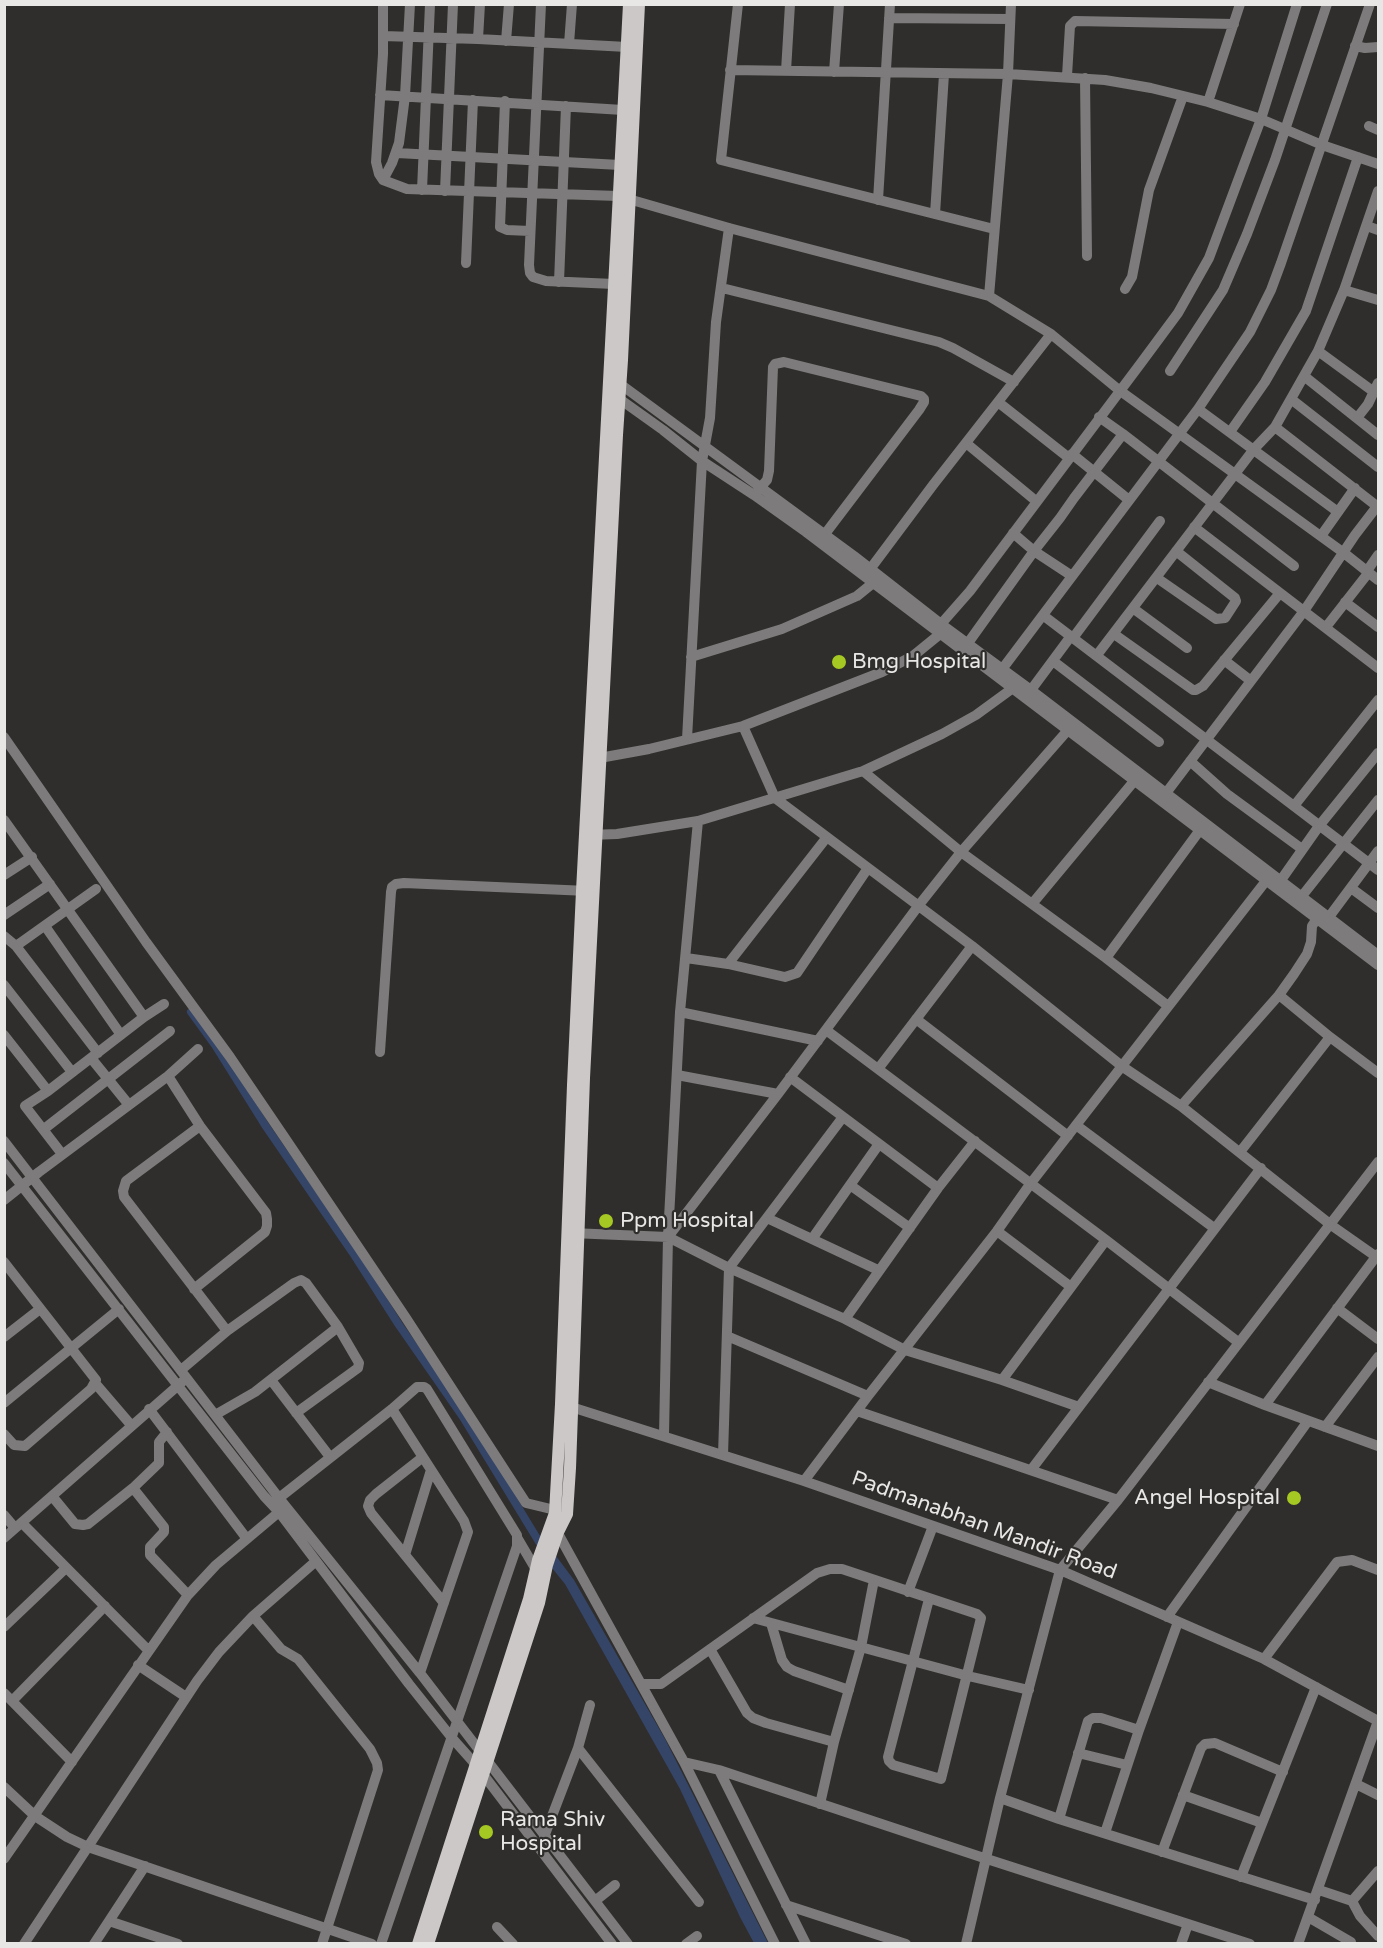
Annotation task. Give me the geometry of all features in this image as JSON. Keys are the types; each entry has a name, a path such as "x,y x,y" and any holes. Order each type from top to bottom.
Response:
{"main road":[{"path":"594,759 621,385 624,198 620,165 629,4"},
{"path":"552,1535 567,1514 567,1406 572,1233 591,835 608,376 639,4"},
{"path":"428,1944 529,1599 552,1535 567,1406"},
{"path":"418,1944 482,1764"}],"street":[{"path":"383,4 376,162 383,180 398,187 422,190 624,198 989,296 1051,334 1119,390 1378,580"},
{"path":"383,180 397,153 405,96 410,4"},
{"path":"422,190 430,4"},
{"path":"444,191 453,4"},
{"path":"478,39 480,4"},
{"path":"506,40 509,4"},
{"path":"541,4 535,104 530,273 539,279 559,282 614,284"},
{"path":"569,44 572,4"},
{"path":"738,4 721,160 994,229"},
{"path":"786,71 790,4"},
{"path":"834,72 839,4"},
{"path":"878,200 890,4"},
{"path":"989,296 1008,74 1011,4"},
{"path":"1208,102 1240,4"},
{"path":"594,759 649,749 743,726 882,672 913,656 941,629 1178,313 1209,258 1261,119 1298,4"},
{"path":"1170,371 1223,290 1247,234 1286,129 1327,4"},
{"path":"591,835 617,834 698,821 863,771 942,734 976,715 1007,678 1044,616 1072,576 1197,409 1250,332 1271,290 1370,4"},
{"path":"889,18 1010,19"},
{"path":"1067,76 1070,26 1075,21 1234,24"},
{"path":"383,36 627,47"},
{"path":"1355,46 1378,47"},
{"path":"730,70 1067,76 1132,84 1208,102 1261,119 1322,145 1378,164"},
{"path":"935,214 944,74"},
{"path":"1085,78 1087,256"},
{"path":"380,95 623,110"},
{"path":"1125,289 1135,261 1149,190 1183,96"},
{"path":"466,263 473,100"},
{"path":"505,101 500,227 507,230 530,231"},
{"path":"559,282 566,106"},
{"path":"397,153 620,165"},
{"path":"1230,432 1265,382 1306,311 1358,157"},
{"path":"1097,655 1254,449 1275,427 1292,399 1317,351 1344,290 1378,191"},
{"path":"1367,226 1378,230"},
{"path":"687,739 702,461 710,418 716,322 729,228"},
{"path":"722,288 939,342 1014,382"},
{"path":"1344,290 1378,300"},
{"path":"691,657 782,629 857,596 966,443 1051,334"},
{"path":"1317,351 1376,388 1357,418"},
{"path":"758,491 767,480 769,471 772,368 774,364 784,362 921,396 924,402 919,410 825,534"},
{"path":"608,376 705,445 758,491 1007,678 1031,690 1163,796 1378,955"},
{"path":"1304,376 1378,435"},
{"path":"608,391 702,461 758,491 825,534 870,576"},
{"path":"1292,399 1378,467"},
{"path":"998,402 1129,500"},
{"path":"1197,409 1338,512"},
{"path":"1100,417 1294,566"},
{"path":"1163,796 1304,611 1378,506 1275,427"},
{"path":"968,643 1123,434"},
{"path":"966,443 1036,501"},
{"path":"1321,536 1355,488"},
{"path":"1031,690 1160,521"},
{"path":"1194,527 1378,668"},
{"path":"1013,533 1034,551 1072,576"},
{"path":"1156,578 1216,619 1225,618 1236,601 1235,598 1176,551"},
{"path":"1326,627 1378,555"},
{"path":"1114,634 1196,690 1203,686 1280,593"},
{"path":"1345,602 1378,627"},
{"path":"1134,609 1187,648"},
{"path":"1044,616 1374,867"},
{"path":"941,629 968,643 1068,730 1135,780 1163,796 1200,830 1302,897 1378,965"},
{"path":"1224,660 1251,681"},
{"path":"1053,661 1159,742"},
{"path":"1294,806 1378,700"},
{"path":"743,726 775,798 919,905 1123,1066 1181,1106 1331,1225 1378,1256 1265,1405"},
{"path":"668,1237 919,905 961,852 1068,730"},
{"path":"4,737 146,942 230,1057 406,1318 526,1503 555,1510"},
{"path":"804,1481 1168,1006 1273,878 1302,849 1378,753"},
{"path":"1190,761 1227,794 1302,849"},
{"path":"863,771 961,852 1168,1006"},
{"path":"1032,904 1135,780"},
{"path":"1302,897 1378,800"},
{"path":"4,820 144,1017"},
{"path":"664,1436 668,1237 680,1012 698,821"},
{"path":"1106,958 1200,830"},
{"path":"728,964 827,837"},
{"path":"1181,1106 1279,995 1307,954 1311,942 1312,926 1374,867 1378,852"},
{"path":"4,875 32,857"},
{"path":"686,958 728,964 785,977 797,974 868,868"},
{"path":"380,1052 392,887 404,883 588,891"},
{"path":"4,915 50,884"},
{"path":"1351,888 1378,908"},
{"path":"16,946 96,889"},
{"path":"45,926 121,1035"},
{"path":"4,936 16,946 129,1105"},
{"path":"878,1069 972,946"},
{"path":"4,985 72,1072"},
{"path":"1279,995 1378,1073"},
{"path":"62,1154 25,1106 164,1004"},
{"path":"680,1012 818,1041"},
{"path":"916,1019 1068,1136"},
{"path":"826,1030 1238,1342"},
{"path":"44,1129 170,1031"},
{"path":"4,1035 48,1090"},
{"path":"1240,1152 1330,1037"},
{"path":"4,1200 168,1076 198,1049"},
{"path":"677,1075 778,1094"},
{"path":"168,1076 200,1126 266,1214 265,1232 194,1289"},
{"path":"790,1077 938,1188"},
{"path":"723,1455 729,1268 843,1117"},
{"path":"1076,1125 1214,1228"},
{"path":"200,1126 126,1181 123,1191 124,1197 227,1331"},
{"path":"4,1141 276,1505 420,1673 457,1724 482,1764 612,1944"},
{"path":"844,1319 938,1188 975,1141"},
{"path":"812,1239 879,1144"},
{"path":"966,1944 1000,1798 1060,1570 1118,1500 1378,1162"},
{"path":"4,1163 119,1309 215,1415 315,1562 452,1738 482,1764 544,1837 628,1944"},
{"path":"1031,1470 1168,1287 1261,1168"},
{"path":"850,1185 910,1228"},
{"path":"767,1218 878,1270"},
{"path":"997,1231 1071,1287"},
{"path":"572,1233 668,1237 905,1350 1079,1407"},
{"path":"1002,1380 1106,1240"},
{"path":"5,1265 94,1376 95,1383 131,1425"},
{"path":"4,1538 149,1409 227,1331 301,1280 306,1283 338,1327 358,1360 358,1368 296,1413"},
{"path":"1338,1308 1378,1339"},
{"path":"4,1337 40,1309"},
{"path":"4,1403 119,1309"},
{"path":"215,1415 255,1392 338,1327"},
{"path":"727,1336 868,1396"},
{"path":"1325,1427 1378,1357"},
{"path":"271,1380 330,1457"},
{"path":"1208,1382 1378,1446"},
{"path":"4,1434 14,1445 25,1446 95,1383"},
{"path":"4,1859 188,1595 216,1565 248,1539 276,1505 330,1457 417,1387 428,1389 518,1539 541,1566"},
{"name":"Padmanabhan Mandir Road","path":"567,1406 804,1481 1060,1570 1264,1659 1378,1721"},
{"path":"149,1409 248,1539"},
{"path":"392,1409 464,1521 468,1532 420,1673"},
{"path":"857,1411 1118,1500"},
{"path":"1167,1617 1308,1421"},
{"path":"52,1496 75,1524 88,1524 133,1488 159,1463 159,1442 166,1432"},
{"path":"423,1457 376,1494 368,1506 371,1513 444,1603"},
{"path":"405,1555 431,1470"},
{"path":"133,1488 164,1527 164,1532 150,1547 150,1555 188,1595"},
{"path":"4,1515 66,1568 148,1650"},
{"path":"908,1592 933,1526"},
{"path":"552,1535 642,1684 684,1762 775,1944"},
{"path":"381,1944 518,1539"},
{"path":"1264,1659 1338,1562 1352,1560 1378,1570"},
{"path":"24,1944 186,1697 219,1652 253,1616 315,1562"},
{"path":"4,1627 66,1568"},
{"path":"642,1684 661,1684 817,1573 842,1569 977,1614 981,1618 941,1779 893,1765 888,1757 929,1599"},
{"path":"820,1804 834,1742 861,1647 874,1580"},
{"path":"72,1762 8,1697 105,1606"},
{"path":"253,1616 281,1649 298,1659 370,1749 377,1763 378,1770 322,1944"},
{"path":"753,1618 968,1676 1029,1690"},
{"path":"1105,1833 1178,1622"},
{"path":"771,1623 787,1667 849,1690"},
{"path":"710,1649 747,1713 753,1718 834,1742"},
{"path":"138,1665 186,1697"},
{"path":"1241,1877 1316,1687"},
{"path":"544,1837 578,1748 590,1705"},
{"path":"1059,1819 1088,1721 1101,1718 1139,1730"},
{"path":"1298,1944 1378,1721"},
{"path":"1162,1852 1204,1744 1215,1743 1283,1772"},
{"path":"578,1748 699,1902"},
{"path":"1078,1753 1127,1765"},
{"path":"684,1762 719,1770 1250,1944"},
{"path":"719,1770 806,1944"},
{"path":"1356,1784 1378,1795"},
{"path":"4,1786 35,1816 67,1838 372,1944"},
{"path":"1183,1795 1262,1823"},
{"path":"1000,1798 1241,1877 1352,1901"},
{"path":"94,1944 145,1866"},
{"path":"1352,1901 1378,1871"},
{"path":"595,1901 615,1885"},
{"path":"1352,1901 1360,1916 1378,1936"},
{"path":"786,1905 906,1944"},
{"path":"1308,1917 1351,1942"},
{"path":"109,1921 177,1944"},
{"path":"1181,1944 1188,1924"},
{"path":"497,1927 513,1943"},
{"path":"686,1944 697,1936"}],"water":[{"path":"556,1556 574,1580 665,1739 768,1943 754,1943 680,1789 565,1584 552,1568"}],"waterway":[{"path":"191,1012 399,1325 463,1417 544,1550"}],"place":[{"name":"Bmg Hospital","path":"839,662"},
{"name":"Ppm Hospital","path":"606,1221"},
{"name":"Angel Hospital","path":"1294,1498"},
{"name":"Rama Shiv Hospital","path":"486,1832"}]}
